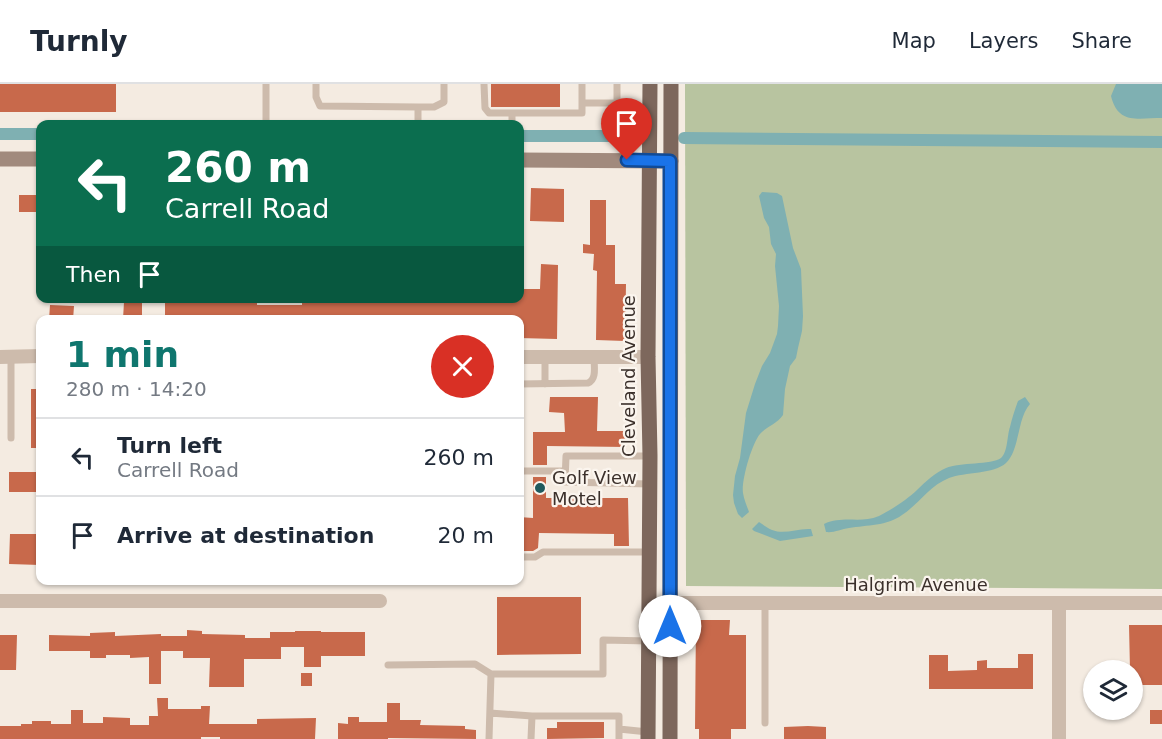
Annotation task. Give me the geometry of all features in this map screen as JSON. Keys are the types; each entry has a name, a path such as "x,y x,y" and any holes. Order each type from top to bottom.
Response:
{"main road":[{"name":"Cleveland Avenue","path":"648,735 650,84"},
{"path":"670,739 671,84"},
{"path":"649,552 655,577 670,603"}],"street":[{"path":"0,159 36,159"},
{"path":"524,160 670,161"},
{"path":"6,356 36,356"},
{"path":"524,357 648,357"},
{"path":"0,601 380,601"},
{"name":"Halgrim Avenue","path":"670,603 1162,603"},
{"path":"1059,603 1059,739"}],"lane":[{"path":"266,84 266,120"},
{"path":"316,84 316,97 320,106 418,107 434,107 444,102 444,84"},
{"path":"484,84 485,108 489,113 512,114 582,113 582,84"},
{"path":"582,103 617,103 617,84"},
{"path":"418,107 418,120"},
{"path":"512,114 512,120"},
{"path":"6,356 10,438"},
{"path":"545,357 545,384"},
{"path":"524,384 588,383 594,378 594,357"},
{"path":"649,484 565,482 565,471 566,456 650,456"},
{"path":"524,471 565,471"},
{"path":"524,557 536,557 543,552 649,552"},
{"path":"765,603 765,723"},
{"path":"388,665 475,664 491,674 603,674 603,640 649,641"},
{"path":"489,739 491,674"},
{"path":"490,713 532,716 619,716 619,739"},
{"path":"531,739 532,716"},
{"path":"619,729 648,735"}],"green space":[{"path":"685,84 1162,84 1162,589 686,586"}],"water":[{"path":"1116,84 1162,84 1162,118 1137,119 1124,116 1114,105 1111,96"},
{"path":"762,192 777,193 782,196 793,248 801,269 803,316 796,358 790,366 785,389 783,415 760,434 748,462 743,493 749,512 742,518 738,514 733,495 746,413 762,366 777,334 778,326 776,254 771,244 769,227 764,218 759,196"},
{"path":"1025,397 1030,404 1023,417 1011,457 1001,467 942,481 896,519 826,532 824,524 831,521 865,519 884,514 946,468 990,462 1001,458 1005,452 1018,401"},
{"path":"759,522 777,531 811,529 813,536 780,541 754,531 752,529"}],"building":[{"path":"0,84 116,84 116,112 0,112"},
{"path":"491,84 560,84 560,107 491,107"},
{"path":"531,188 564,189 564,222 530,221"},
{"path":"19,195 36,195 36,212 19,212"},
{"path":"590,200 606,200 606,245 615,245 615,284 626,284 625,341 596,340 597,271 593,270 594,254 583,253 583,244 590,245"},
{"path":"541,264 558,265 557,339 524,338 524,315 165,315 165,303 302,305 302,303 524,303 524,289 540,289"},
{"path":"124,303 142,303 142,315 123,315"},
{"path":"50,305 74,306 73,315 49,315"},
{"path":"31,389 36,389 36,448 31,448"},
{"path":"550,397 598,397 597,431 627,431 627,447 547,446 547,465 533,465 533,432 565,432 564,413 549,412"},
{"path":"9,472 36,472 36,492 9,492"},
{"path":"533,477 546,477 546,498 628,498 629,546 614,546 614,534 539,533 538,548 533,551 524,551 524,517 533,518"},
{"path":"10,534 36,534 36,565 9,564"},
{"path":"497,597 581,597 581,654 497,655"},
{"path":"696,620 730,620 729,635 746,635 746,729 731,729 731,739 699,739 699,729 695,729"},
{"path":"1129,625 1162,625 1162,685 1143,685 1143,660 1130,660"},
{"path":"187,630 202,631 202,634 245,635 245,638 270,638 270,632 365,632 365,656 321,656 321,667 304,667 304,647 281,647 281,659 244,659 244,687 209,687 210,658 183,658 183,651 161,651 161,684 149,684 149,657 130,658 130,655 106,655 106,658 90,658 90,651 49,651 49,635 90,636 90,633 115,632 115,636 161,634 161,636 187,636"},
{"path":"0,635 17,635 16,670 0,670"},
{"path":"1018,654 1033,654 1033,689 929,689 929,655 948,655 948,671 977,670 977,661 987,660 987,668 1018,668"},
{"path":"301,673 312,673 312,686 301,686"},
{"path":"157,698 168,698 168,709 201,709 201,706 210,706 209,724 257,724 257,719 316,718 315,739 201,737 201,739 0,739 0,726 21,726 21,724 32,724 32,721 71,724 71,710 83,710 83,723 103,723 103,717 130,718 130,725 149,725 149,716 158,716"},
{"path":"387,703 400,703 400,720 421,720 420,725 465,726 465,729 476,730 476,739 338,739 338,723 348,724 348,717 359,717 359,722 387,722"},
{"path":"1150,710 1162,710 1162,724 1150,724"},
{"path":"557,722 604,722 604,738 547,739 547,728 557,728"},
{"path":"784,727 826,727 826,739 784,739"}],"waterway":[{"path":"0,134 36,134"},
{"path":"524,136 615,136"},
{"path":"684,138 1162,142"}],"place":[{"name":"Golf View Motel","path":"540,488"}],"route":[{"path":"627,160 670,161 670,626"}]}
